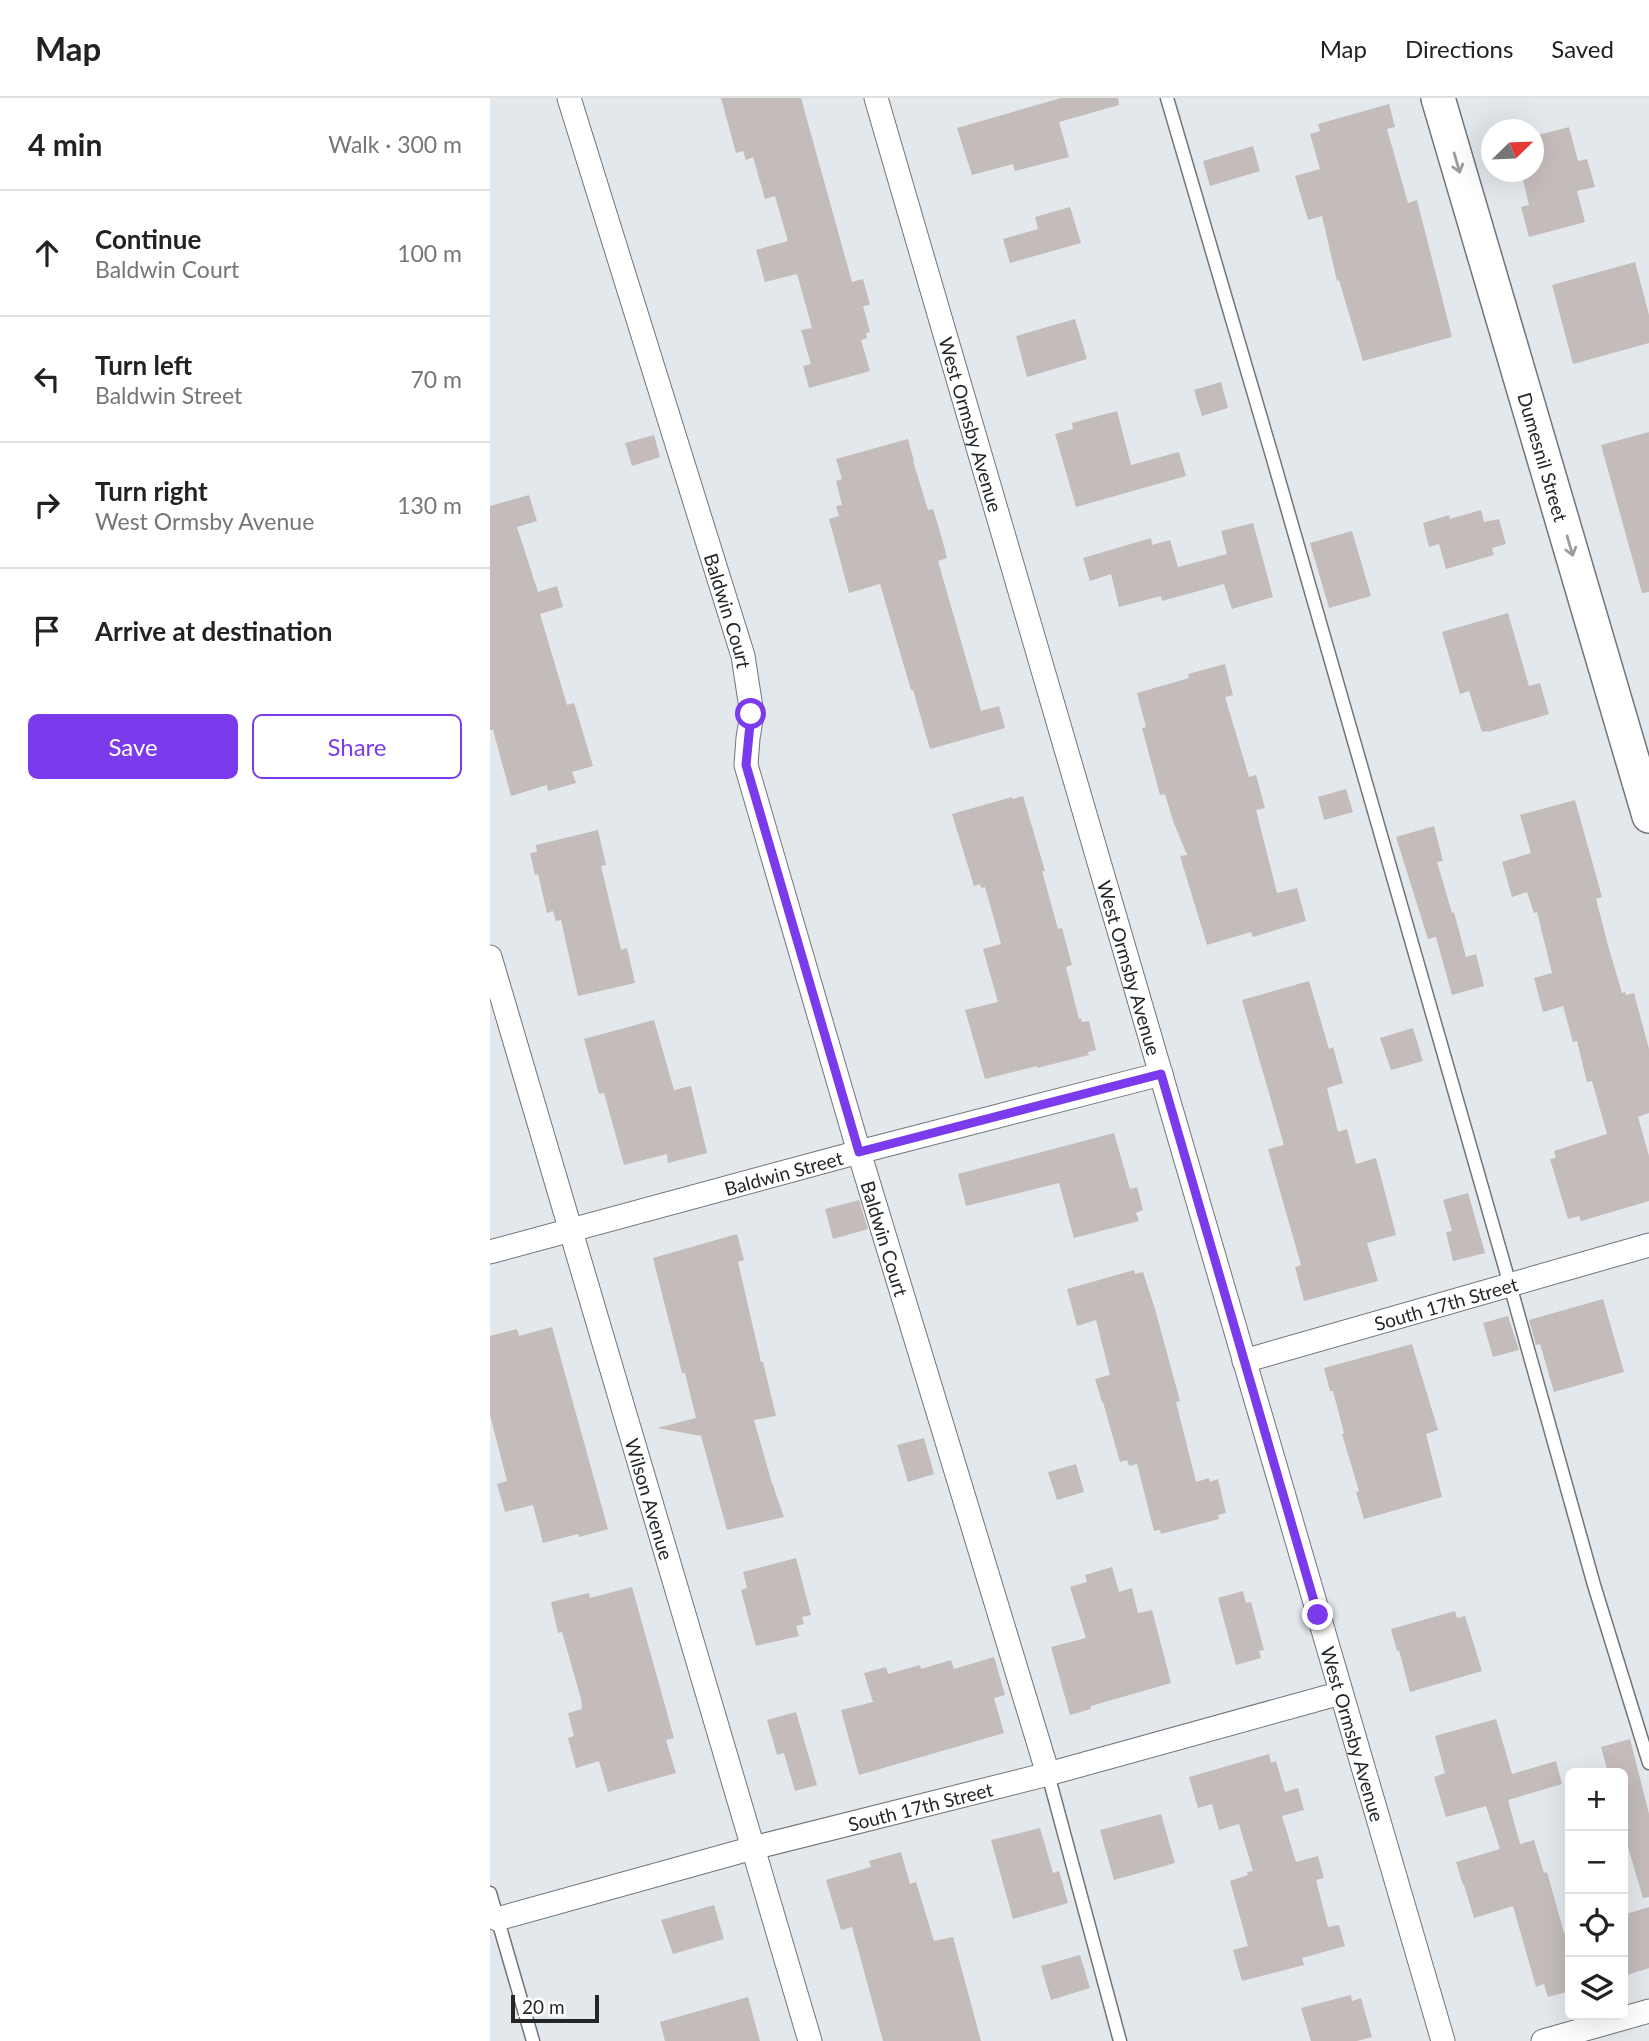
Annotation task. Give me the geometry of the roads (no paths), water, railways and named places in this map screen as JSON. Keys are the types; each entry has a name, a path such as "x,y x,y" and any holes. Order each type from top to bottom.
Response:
{"main road":[{"name":"Dumesnil Street","path":"1438,98 1649,817"}],"street":[{"name":"Baldwin Court","path":"569,98 743,656 751,714 746,765 859,1152 1048,1774"},
{"name":"West Ormsby Avenue","path":"876,98 1443,2041"},
{"name":"Wilson Avenue","path":"490,957 810,2041"},
{"name":"Baldwin Street","path":"490,1252 1161,1074"},
{"name":"South 17th Street","path":"1244,1361 1649,1245"},
{"name":"South 17th Street","path":"497,1919 753,1848 1048,1774 1341,1693"},
{"path":"1543,2041 1649,2011"}],"lane":[{"path":"1167,98 1273,459 1594,1585 1649,1763"},
{"path":"1048,1774 1120,2041"},
{"path":"490,1893 533,2041"}]}
